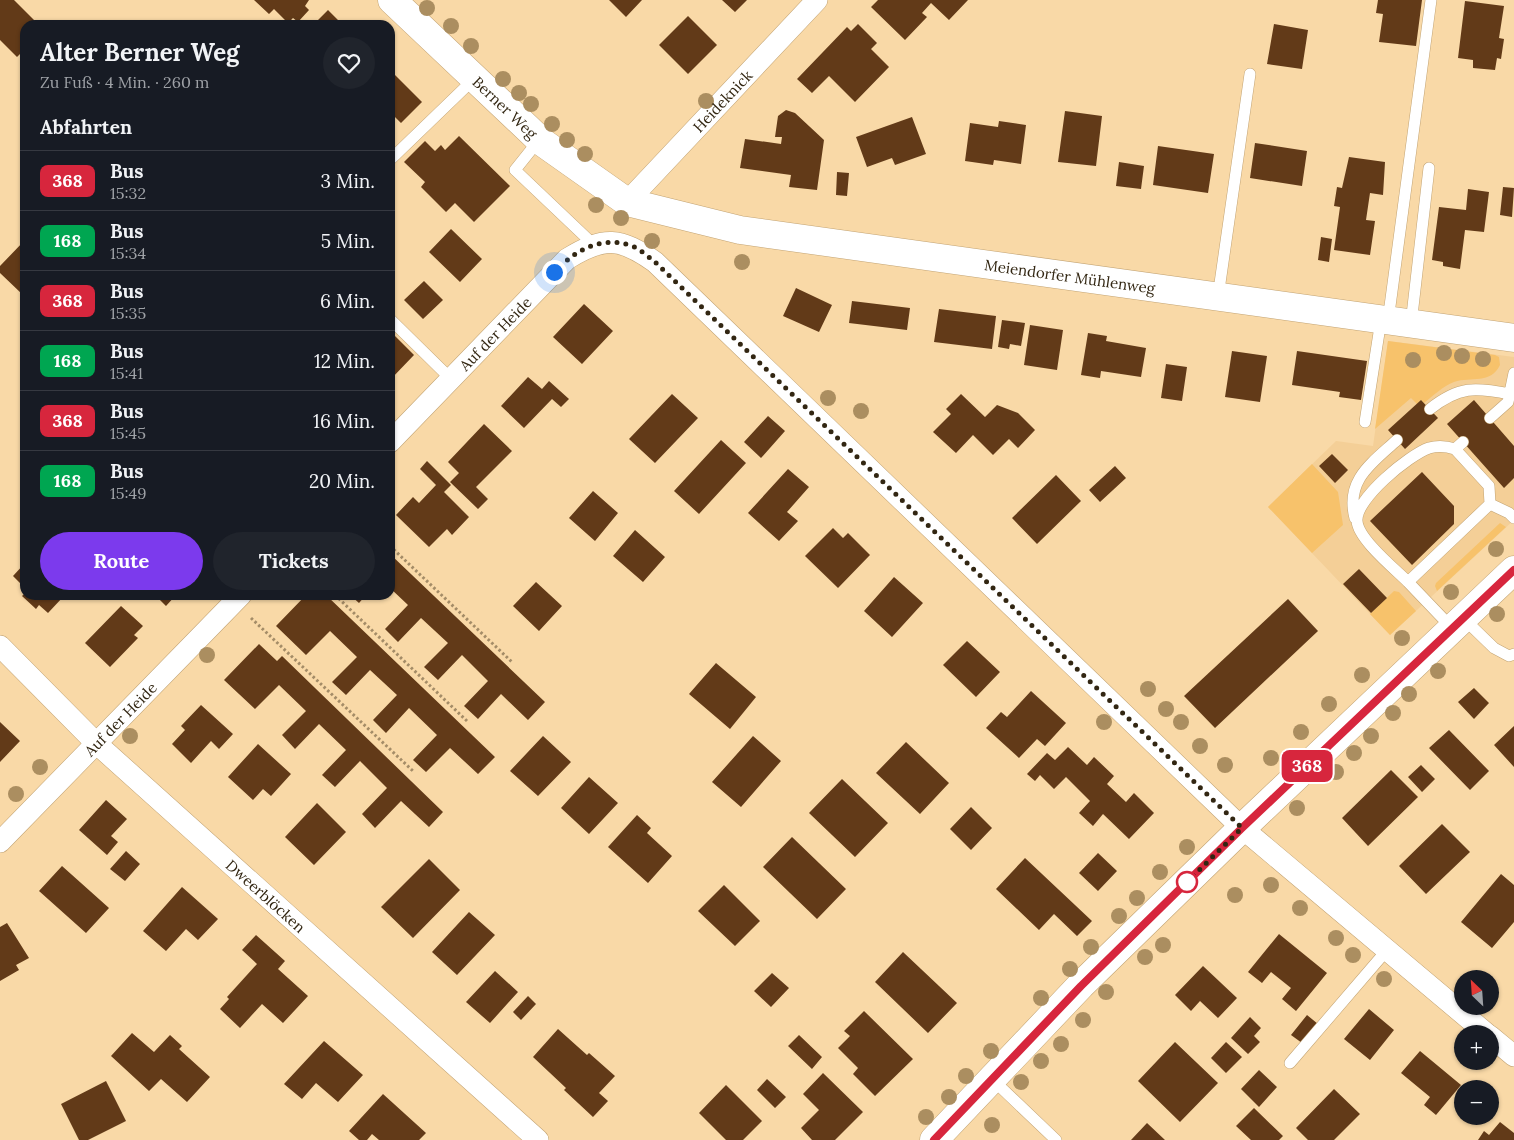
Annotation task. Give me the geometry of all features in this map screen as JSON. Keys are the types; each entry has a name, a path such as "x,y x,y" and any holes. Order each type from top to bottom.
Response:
{"street":[{"name":"Berner Weg","path":"392,0 539,140 627,202"},
{"name":"Heideknick","path":"627,202 817,0"},
{"name":"Meiendorfer Mühlenweg","path":"627,202 740,230 1514,338"},
{"name":"Auf der Heide","path":"395,437 567,259 602,243"},
{"path":"602,243 633,246 655,262 1242,828 1477,1025"},
{"path":"934,1140 1081,986 1242,828 1514,570"},
{"name":"Auf der Heide","path":"0,842 237,600"},
{"name":"Dweerblöcken","path":"0,646 97,744 538,1140"},
{"path":"1499,1043 1514,1056"}],"lane":[{"path":"1393,322 1431,0"},
{"path":"1218,297 1250,74"},
{"path":"395,155 474,78"},
{"path":"539,140 515,170 602,243"},
{"path":"1365,422 1393,322 1429,168"},
{"path":"395,324 451,379"},
{"path":"1490,418 1510,402 1514,374"},
{"path":"1430,409 1450,395 1470,389 1510,402"},
{"path":"1397,440 1364,473 1354,487 1352,508 1362,536 1408,582 1458,623 1494,648 1509,656 1514,654"},
{"path":"1356,522 1358,510 1366,496 1410,458 1428,448 1442,445 1459,445 1492,482 1490,504 1408,582"},
{"path":"1490,504 1509,513 1514,518"},
{"path":"1290,1063 1387,950"},
{"path":"992,1079 1056,1140"}],"path":[{"path":"395,551 513,663"},
{"path":"239,600 413,771"},
{"path":"341,600 467,721"}],"shaded area":[{"path":"1388,341 1514,357 1514,520 1390,635 1268,507 1336,441 1373,446"},
{"path":"1388,341 1495,355 1499,357 1500,365 1496,371 1486,378 1461,380 1450,384 1424,403 1421,400 1417,404 1411,398 1375,429"},
{"path":"1312,464 1338,492 1343,525 1312,553 1268,507"},
{"path":"1500,523 1506,527 1437,591 1436,583"},
{"path":"1394,591 1399,592 1416,611 1390,635 1370,614"}],"building":[{"path":"0,0 14,0 34,20 20,20 20,54 17,57 0,40"},
{"path":"254,0 309,0 305,6 309,10 300,20 293,18 285,20 274,9 269,14"},
{"path":"609,0 642,0 626,17"},
{"path":"722,0 747,0 735,12"},
{"path":"878,0 968,0 949,20 931,3 922,13 927,17 905,40 871,7"},
{"path":"1378,0 1422,0 1416,46 1379,42 1383,14 1376,13"},
{"path":"1465,1 1504,6 1499,38 1504,39 1501,59 1497,58 1495,70 1473,68 1473,60 1458,58"},
{"path":"328,10 338,20 318,20"},
{"path":"688,16 717,45 688,74 659,45"},
{"path":"858,24 877,43 871,49 889,67 855,102 829,76 812,93 797,79 847,27 851,31"},
{"path":"1274,24 1308,30 1302,69 1267,64"},
{"path":"395,75 422,102 401,123 395,117"},
{"path":"786,110 795,113 824,140 817,190 789,187 791,175 740,168 745,139 781,144 782,137 775,137 778,116"},
{"path":"1065,111 1102,116 1096,166 1058,162"},
{"path":"912,117 926,154 895,165 892,158 867,167 856,137"},
{"path":"999,121 1026,125 1021,164 994,160 993,165 965,161 970,123 998,127"},
{"path":"459,136 510,186 474,222 455,203 446,212 421,187 425,182 404,162 425,141 435,151 441,145 445,150"},
{"path":"1255,143 1307,151 1302,186 1250,178"},
{"path":"1158,146 1214,154 1208,193 1153,185"},
{"path":"1349,157 1385,162 1383,195 1370,193 1366,220 1375,221 1370,255 1334,250 1340,207 1334,206 1337,187 1342,188"},
{"path":"1119,162 1144,166 1141,189 1116,186"},
{"path":"837,172 849,173 847,196 836,195"},
{"path":"1503,187 1514,188 1512,217 1500,215"},
{"path":"1468,189 1489,192 1484,232 1465,230 1460,269 1443,266 1443,262 1432,260 1439,207 1466,210"},
{"path":"451,229 482,259 460,282 429,252"},
{"path":"1321,237 1332,239 1329,262 1318,260"},
{"path":"20,245 20,292 0,273 0,266"},
{"path":"424,281 443,300 423,319 404,300"},
{"path":"796,288 832,305 819,332 783,316"},
{"path":"852,301 910,308 907,330 849,323"},
{"path":"584,304 613,331 582,364 553,337"},
{"path":"939,309 996,316 992,349 934,342"},
{"path":"1002,320 1025,323 1021,346 1010,344 1009,349 998,347"},
{"path":"1030,325 1063,330 1057,370 1024,365"},
{"path":"1088,333 1107,336 1106,341 1146,348 1141,377 1101,371 1100,378 1081,375"},
{"path":"395,336 414,355 395,375"},
{"path":"1232,351 1267,356 1260,402 1225,397"},
{"path":"1297,351 1367,361 1361,400 1339,397 1340,392 1292,385"},
{"path":"1166,364 1187,367 1182,401 1161,398"},
{"path":"528,377 542,389 549,381 569,399 561,407 552,399 524,428 501,406"},
{"path":"672,394 698,418 655,463 629,439"},
{"path":"961,394 985,417 997,405 1018,413 1035,430 1018,448 1009,439 993,455 973,435 956,453 933,432 951,414 946,409"},
{"path":"1421,400 1438,418 1405,449 1388,430"},
{"path":"1474,400 1514,446 1514,478 1504,488 1447,424"},
{"path":"768,416 785,431 761,458 744,442"},
{"path":"484,424 512,451 476,487 488,499 478,509 450,482 459,473 448,462"},
{"path":"721,440 746,463 699,514 674,491"},
{"path":"1332,454 1348,470 1335,483 1319,466"},
{"path":"427,461 451,485 444,492 469,517 452,535 447,529 429,547 396,515 413,497 419,503 436,485 420,469"},
{"path":"1115,466 1126,478 1100,502 1089,490"},
{"path":"788,469 809,487 787,512 798,521 779,541 748,513"},
{"path":"1422,472 1454,506 1454,524 1412,565 1370,521"},
{"path":"1056,475 1081,501 1037,544 1012,518"},
{"path":"593,491 618,513 595,541 569,518"},
{"path":"833,528 843,538 848,533 870,555 838,588 805,556"},
{"path":"635,530 665,557 643,582 613,556"},
{"path":"395,559 545,702 528,720 501,694 478,719 464,706 488,681 462,655 438,680 424,667 448,643 421,618 398,642 385,629 408,605 395,593"},
{"path":"20,568 20,583 13,576"},
{"path":"1359,569 1387,598 1371,613 1343,584"},
{"path":"894,577 923,603 892,637 864,611"},
{"path":"536,582 562,606 539,631 513,606"},
{"path":"1288,599 1318,631 1215,728 1184,696"},
{"path":"26,600 60,600 48,613 39,605 36,609"},
{"path":"160,600 171,600 166,606"},
{"path":"301,600 331,600 495,757 478,774 450,748 426,772 413,760 437,735 409,708 386,733 373,720 397,695 370,670 346,695 332,682 357,657 330,631 306,655 276,626"},
{"path":"121,606 143,626 134,635 138,638 110,667 85,643"},
{"path":"967,641 1000,672 976,697 943,665"},
{"path":"259,644 277,661 282,656 443,812 429,827 401,801 375,828 362,814 387,788 360,761 335,787 322,775 346,750 319,724 295,749 282,735 306,711 279,685 255,709 224,680"},
{"path":"716,663 756,697 730,729 689,694"},
{"path":"1474,688 1489,703 1474,719 1458,702"},
{"path":"1031,691 1066,723 1045,746 1037,739 1019,758 986,728 1001,712 1007,717"},
{"path":"201,705 233,734 219,749 211,741 191,763 172,744 185,730 181,726"},
{"path":"0,722 20,741 0,762"},
{"path":"1514,726 1514,767 1494,745"},
{"path":"1449,730 1489,771 1470,790 1429,748"},
{"path":"543,736 571,762 538,796 510,771"},
{"path":"753,736 781,761 741,807 712,782"},
{"path":"906,742 949,783 920,814 876,773"},
{"path":"258,744 291,774 271,796 263,789 253,800 228,777"},
{"path":"1068,747 1087,765 1094,757 1114,776 1107,784 1126,802 1134,793 1154,813 1129,839 1103,814 1093,826 1079,813 1090,801 1066,777 1054,789 1040,775 1035,781 1027,774 1047,753 1055,760"},
{"path":"1421,765 1435,779 1422,792 1408,777"},
{"path":"1391,770 1418,797 1368,846 1342,818"},
{"path":"589,777 618,803 589,834 561,808"},
{"path":"842,779 888,823 855,857 809,813"},
{"path":"106,800 127,819 111,836 118,842 107,855 79,830"},
{"path":"317,803 346,832 314,865 285,837"},
{"path":"971,807 992,828 971,850 950,829"},
{"path":"637,815 651,828 647,833 672,856 648,883 608,847"},
{"path":"1442,824 1470,852 1426,894 1399,866"},
{"path":"792,837 846,889 817,919 763,867"},
{"path":"126,851 140,864 125,881 110,869"},
{"path":"1098,853 1117,871 1098,891 1079,873"},
{"path":"1025,858 1092,921 1077,936 1054,914 1039,930 996,889"},
{"path":"429,859 460,890 413,938 381,907"},
{"path":"62,866 109,908 86,933 39,891"},
{"path":"1501,874 1514,885 1514,922 1492,948 1461,922"},
{"path":"724,885 760,921 735,946 698,911"},
{"path":"182,887 218,919 198,940 186,929 166,951 143,931"},
{"path":"469,912 495,935 457,975 432,952"},
{"path":"7,923 29,958 16,965 19,970 0,981 0,927"},
{"path":"1279,934 1327,973 1296,1011 1282,999 1291,988 1271,972 1262,983 1248,972"},
{"path":"256,935 285,961 278,969 308,996 283,1023 262,1004 240,1028 220,1009 229,999 227,997 257,964 242,950"},
{"path":"903,952 957,1003 928,1033 875,982"},
{"path":"1203,966 1237,998 1218,1018 1200,1001 1191,1011 1175,995"},
{"path":"495,971 518,992 490,1023 466,1002"},
{"path":"772,973 789,988 771,1007 754,991"},
{"path":"528,996 536,1004 521,1020 513,1012"},
{"path":"1369,1009 1394,1030 1370,1060 1344,1039"},
{"path":"864,1011 913,1059 875,1096 853,1074 858,1068 838,1048 850,1036 844,1031"},
{"path":"1307,1015 1318,1024 1302,1043 1291,1035"},
{"path":"1250,1017 1261,1028 1254,1036 1260,1042 1248,1054 1231,1038"},
{"path":"558,1029 587,1055 589,1053 615,1076 599,1093 608,1101 593,1117 533,1057"},
{"path":"132,1033 154,1052 170,1035 182,1046 179,1049 210,1077 187,1102 161,1079 149,1091 111,1056"},
{"path":"799,1035 822,1057 812,1069 788,1046"},
{"path":"324,1041 363,1075 338,1102 316,1083 302,1099 284,1084"},
{"path":"1175,1042 1218,1083 1180,1122 1138,1081"},
{"path":"1226,1042 1242,1057 1226,1073 1211,1058"},
{"path":"1420,1051 1455,1080 1454,1093 1436,1115 1424,1105 1430,1097 1401,1073"},
{"path":"1259,1070 1277,1087 1259,1107 1241,1089"},
{"path":"823,1073 863,1112 835,1140 812,1140 801,1128 819,1110 803,1094"},
{"path":"767,1079 786,1097 775,1108 757,1090"},
{"path":"106,1081 126,1121 88,1140 79,1140 61,1104"},
{"path":"726,1085 762,1121 743,1140 726,1140 699,1113"},
{"path":"1334,1089 1360,1114 1334,1140 1308,1140 1296,1128"},
{"path":"383,1094 426,1133 419,1140 379,1140 372,1134 367,1140 359,1140 349,1131"},
{"path":"1254,1108 1283,1136 1279,1140 1251,1140 1236,1126"},
{"path":"1500,1122 1514,1133 1514,1140 1478,1140 1484,1131 1489,1135"},
{"path":"1147,1123 1165,1140 1131,1140"}],"bus line":[{"name":"368","path":"934,1140 1081,986 1242,828 1514,570"}],"route":[{"path":"554,272 567,259 588,246 610,242 633,246 655,262 1242,828 1187,882"}]}
